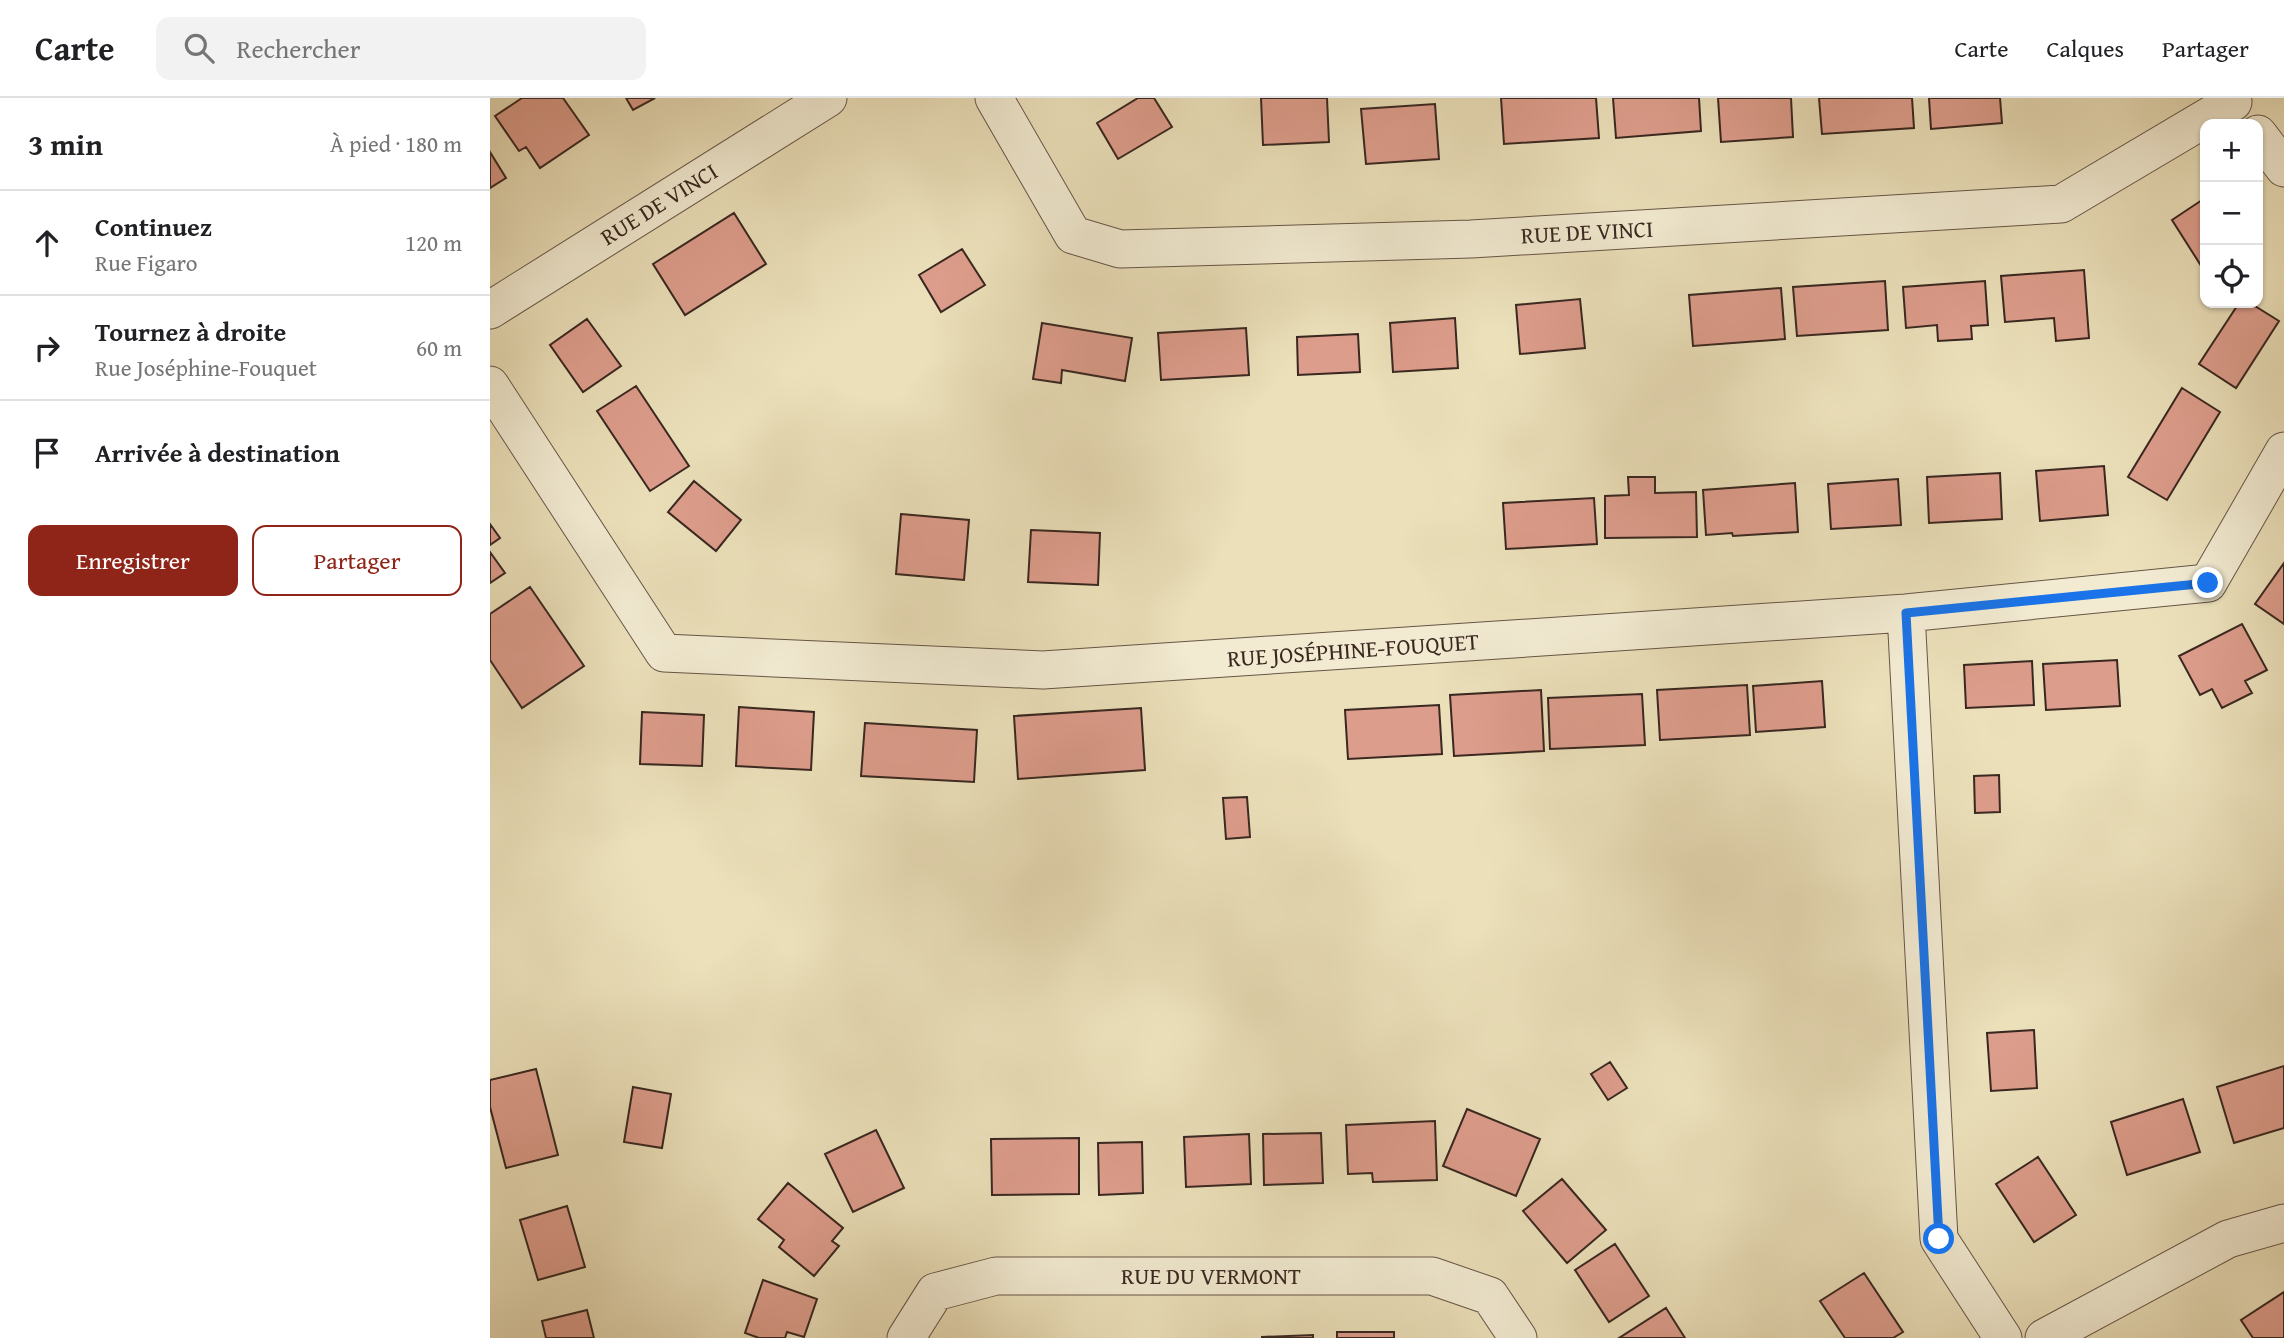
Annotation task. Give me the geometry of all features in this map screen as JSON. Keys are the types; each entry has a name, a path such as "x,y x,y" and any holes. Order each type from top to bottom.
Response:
{"street":[{"name":"RUE DE VINCI","path":"490,310 828,98"},
{"name":"RUE DE VINCI","path":"994,98 1073,235 1120,248 1471,239 2061,204 2237,108"},
{"path":"2263,141 2284,168"},
{"name":"RUE JOSÉPHINE-FOUQUET","path":"490,385 664,653 1043,670 1906,613 2208,583 2284,451"},
{"path":"1906,613 1939,1239 2003,1338"},
{"path":"2044,1338 2228,1239 2284,1223"},
{"name":"RUE DU VERMONT","path":"906,1338 935,1292 996,1276 1432,1276 1490,1296 1518,1338"}],"building":[{"path":"522,98 563,98 589,135 540,168 526,147 519,151 495,116"},
{"path":"626,98 655,98 633,110"},
{"path":"1138,98 1154,98 1172,127 1118,159 1097,123"},
{"path":"1261,98 1327,98 1329,142 1263,145"},
{"path":"1501,98 1596,98 1599,138 1504,144"},
{"path":"1613,98 1699,98 1701,131 1616,138"},
{"path":"1718,98 1791,98 1793,137 1721,142"},
{"path":"1819,98 1912,98 1914,128 1822,134"},
{"path":"1929,98 2000,98 2002,123 1931,129"},
{"path":"1435,104 1439,159 1366,164 1361,109"},
{"path":"490,152 506,178 490,188"},
{"path":"2200,201 2200,264 2172,220"},
{"path":"734,213 766,264 685,315 653,264"},
{"path":"962,249 985,285 941,312 919,275"},
{"path":"2084,270 2089,338 2056,341 2054,318 2005,322 2001,276"},
{"path":"1885,281 1888,330 1797,336 1793,287"},
{"path":"1985,281 1988,325 1971,326 1972,339 1938,341 1937,325 1906,328 1903,287"},
{"path":"1781,288 1785,339 1693,346 1689,295"},
{"path":"1580,299 1585,348 1520,354 1516,305"},
{"path":"2236,308 2258,308 2279,321 2236,388 2199,364"},
{"path":"1455,318 1458,368 1393,372 1390,323"},
{"path":"587,319 621,366 583,392 550,345"},
{"path":"1042,323 1132,338 1125,381 1062,370 1061,383 1033,379"},
{"path":"1246,328 1249,375 1161,380 1158,333"},
{"path":"1358,334 1360,372 1298,375 1297,337"},
{"path":"636,386 689,466 650,491 597,411"},
{"path":"2182,388 2220,412 2167,500 2128,477"},
{"path":"2104,466 2108,515 2040,521 2036,471"},
{"path":"2000,473 2002,519 1929,523 1927,477"},
{"path":"1628,477 1655,477 1655,493 1696,492 1697,537 1605,538 1605,496 1629,495"},
{"path":"1898,479 1901,525 1831,529 1828,484"},
{"path":"694,481 741,520 716,551 668,512"},
{"path":"1795,483 1798,532 1706,535 1703,490"},
{"path":"1594,498 1597,544 1506,549 1503,503"},
{"path":"901,514 969,520 964,580 896,574"},
{"path":"490,524 500,538 490,545"},
{"path":"1031,530 1100,533 1098,585 1028,582"},
{"path":"490,552 505,573 490,583"},
{"path":"2284,563 2284,624 2255,604"},
{"path":"530,587 584,666 522,708 490,660 490,614"},
{"path":"2242,624 2267,670 2245,681 2252,693 2222,708 2212,689 2200,695 2179,656"},
{"path":"2117,660 2120,706 2046,710 2043,664"},
{"path":"2032,661 2034,705 1966,708 1964,665"},
{"path":"1822,681 1825,727 1756,732 1753,686"},
{"path":"1747,685 1750,735 1660,740 1657,690"},
{"path":"1541,690 1544,751 1454,756 1450,695"},
{"path":"1642,694 1645,745 1550,749 1548,698"},
{"path":"1439,705 1442,754 1348,759 1345,710"},
{"path":"739,707 814,712 811,770 736,766"},
{"path":"1141,708 1145,770 1018,779 1014,716"},
{"path":"642,712 704,715 702,766 640,764"},
{"path":"865,723 977,730 974,782 861,776"},
{"path":"1999,775 2000,812 1975,813 1974,776"},
{"path":"1247,797 1250,837 1226,839 1223,798"},
{"path":"2034,1030 2037,1088 1991,1091 1987,1033"},
{"path":"1610,1062 1627,1088 1608,1100 1591,1074"},
{"path":"2284,1066 2284,1128 2234,1143 2217,1087"},
{"path":"536,1069 558,1155 506,1168 490,1107 490,1080"},
{"path":"633,1087 671,1094 662,1148 624,1142"},
{"path":"2183,1099 2200,1152 2127,1175 2111,1122"},
{"path":"1467,1109 1540,1139 1516,1196 1443,1166"},
{"path":"1435,1121 1437,1180 1373,1182 1372,1173 1348,1174 1346,1125"},
{"path":"876,1130 904,1188 853,1212 825,1154"},
{"path":"1321,1133 1323,1183 1264,1185 1263,1134"},
{"path":"1249,1134 1251,1184 1186,1187 1184,1137"},
{"path":"1079,1138 1079,1194 992,1195 991,1139"},
{"path":"1142,1142 1143,1193 1099,1195 1098,1143"},
{"path":"2038,1157 2076,1215 2034,1242 1996,1184"},
{"path":"1562,1179 1606,1230 1567,1263 1523,1211"},
{"path":"788,1183 843,1228 832,1241 839,1246 814,1276 779,1247 784,1240 758,1219"},
{"path":"567,1206 585,1267 538,1280 520,1220"},
{"path":"1615,1244 1649,1296 1609,1322 1575,1270"},
{"path":"1864,1273 1903,1332 1893,1338 1845,1338 1820,1301"},
{"path":"763,1280 817,1299 804,1337 787,1332 785,1338 759,1338 745,1333"},
{"path":"2284,1292 2284,1338 2253,1338 2241,1320"},
{"path":"1666,1308 1685,1338 1619,1338"},
{"path":"587,1310 594,1338 546,1338 542,1321"},
{"path":"1337,1332 1394,1332 1394,1338 1337,1338"},
{"path":"1313,1335 1313,1338 1262,1338 1262,1337"}],"route":[{"path":"1939,1239 1906,613 2208,583"}]}
